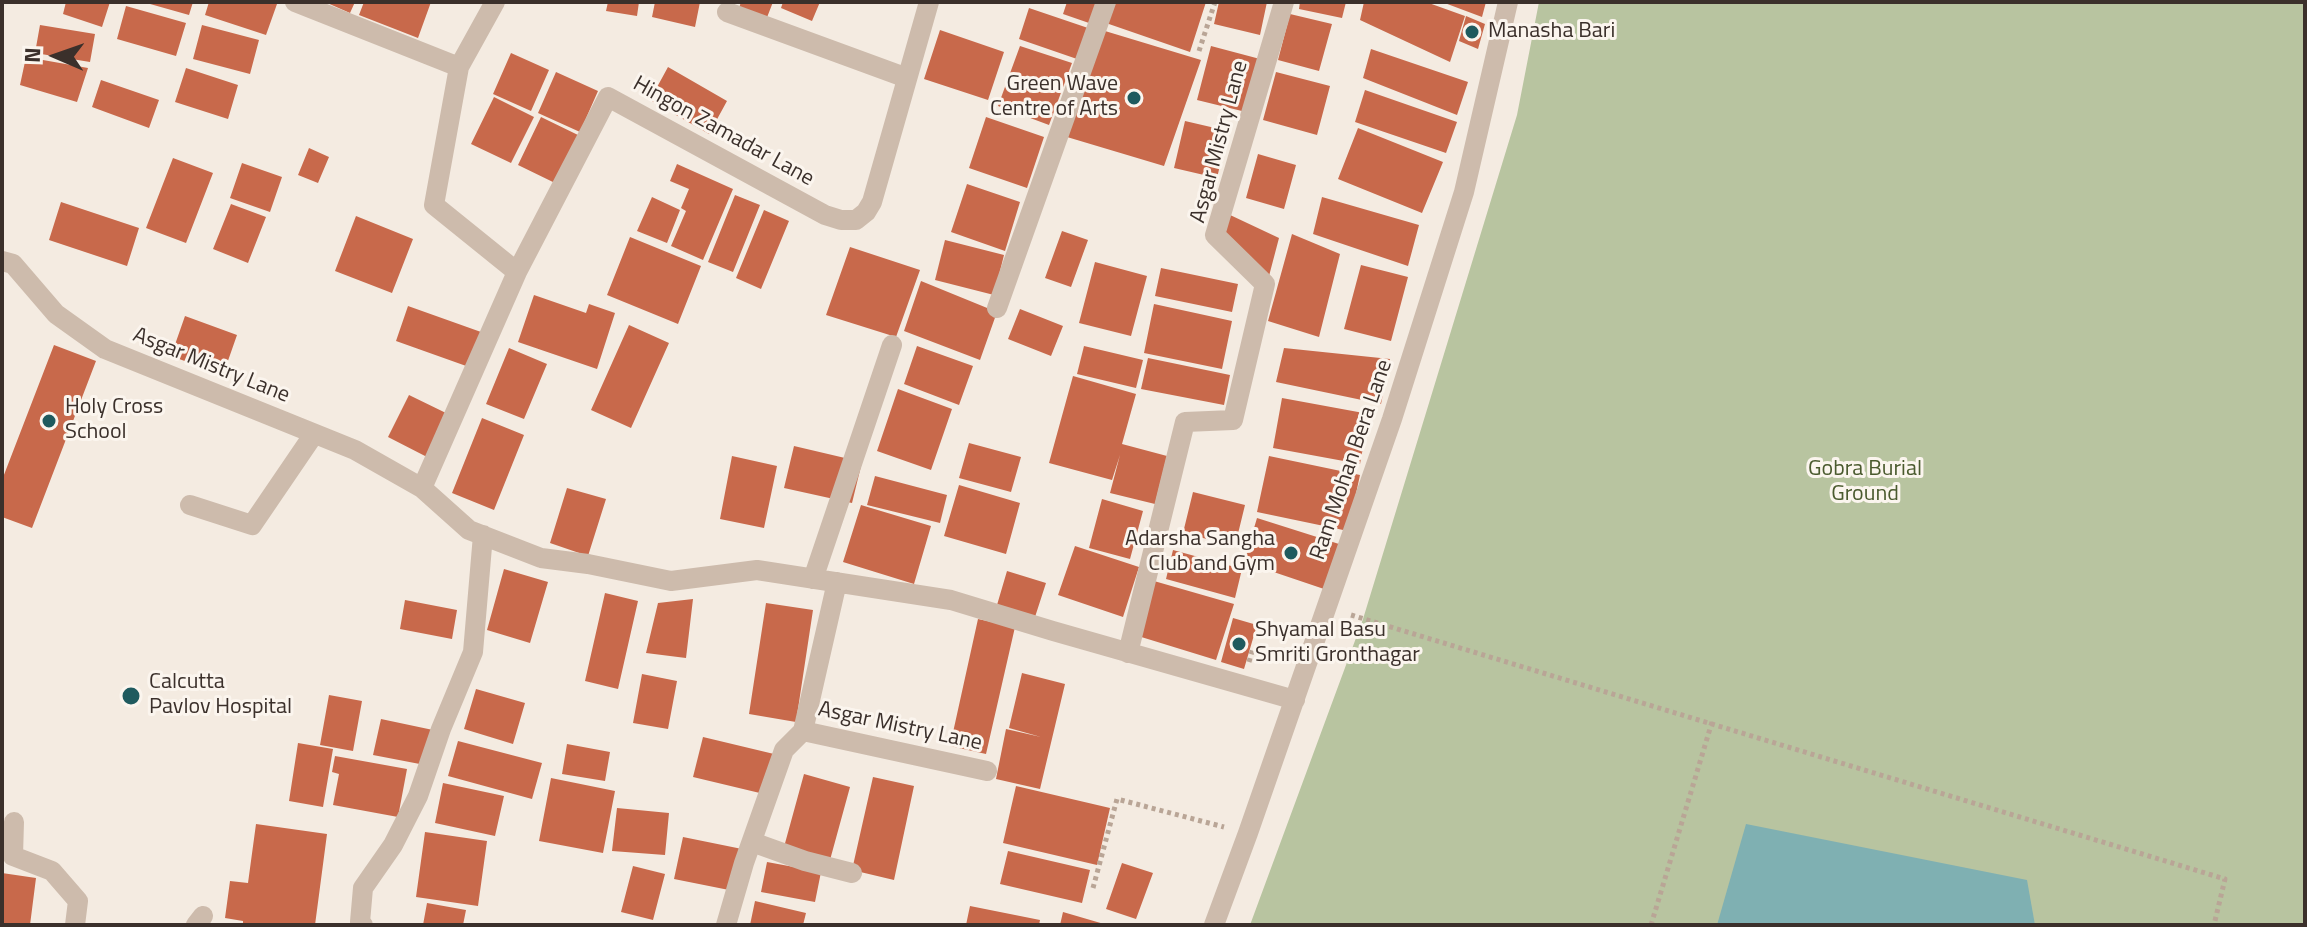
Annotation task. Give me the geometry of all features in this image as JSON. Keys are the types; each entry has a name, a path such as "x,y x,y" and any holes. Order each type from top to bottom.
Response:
{"street":[{"path":"295,2 459,67"},
{"path":"422,488 517,272 434,205 459,67 495,2"},
{"name":"Hingon Zamadar Lane","path":"517,272 608,97 825,215 856,220 872,202 929,2"},
{"path":"997,308 1106,2"},
{"name":"Asgar Mistry Lane","path":"1128,653 1185,422 1233,420 1265,284 1215,235 1284,2"},
{"name":"Ram Mohan Bera Lane","path":"1214,925 1392,419 1464,192 1508,2"},
{"path":"727,12 907,78"},
{"name":"Asgar Mistry Lane","path":"2,261 13,264 56,314 105,349 355,450 422,488 469,530 541,558 671,581 757,570 951,600 1295,700"},
{"path":"813,579 892,345"},
{"path":"190,505 252,525 314,434"},
{"path":"363,925 360,922 363,888 393,845 418,796 441,729 473,652 483,535"},
{"name":"Asgar Mistry Lane","path":"726,925 784,750 803,731 837,582"},
{"name":"Asgar Mistry Lane","path":"803,731 987,771"},
{"path":"14,822 13,856 52,871 78,901 75,925"},
{"path":"752,842 805,861 852,873"}],"path":[{"path":"1199,51 1215,2"},
{"path":"1328,607 2225,879 2214,925"},
{"path":"1651,925 1712,722"},
{"path":"1093,888 1117,799 1248,833"}],"green space":[{"name":"Gobra Burial Ground","path":"1539,2 2305,2 2305,925 1250,925 1363,619 1517,115"}],"water":[{"path":"1746,824 2027,880 2035,925 1717,925"}],"building":[{"path":"66,2 110,2 102,27 63,14"},
{"path":"143,2 193,2 189,15"},
{"path":"209,2 277,4 266,35 205,15"},
{"path":"325,2 355,2 350,13"},
{"path":"364,2 431,2 418,38 359,15"},
{"path":"608,2 639,2 637,16 606,11"},
{"path":"655,2 700,2 695,27 652,17"},
{"path":"741,2 773,2 766,20 738,11"},
{"path":"783,2 820,2 812,21 781,8"},
{"path":"1067,2 1097,2 1089,23 1063,14"},
{"path":"1113,2 1206,2 1190,52 1106,23"},
{"path":"1219,2 1267,2 1260,35 1214,24"},
{"path":"1300,2 1346,2 1342,18 1299,9"},
{"path":"1364,2 1426,2 1465,16 1450,62 1360,20"},
{"path":"1442,2 1486,2 1482,17"},
{"path":"126,6 186,23 176,56 117,39"},
{"path":"1029,8 1088,28 1077,59 1019,39"},
{"path":"1290,14 1332,24 1319,71 1278,60"},
{"name":"Manasha Bari","path":"1466,16 1485,24 1478,49 1459,41"},
{"path":"40,25 95,34 90,62 35,53"},
{"path":"202,25 259,40 250,74 193,59"},
{"path":"940,30 1004,52 988,100 924,79"},
{"name":"Green Wave Centre of Arts","path":"1105,31 1201,60 1164,166 1067,137"},
{"path":"1020,46 1072,63 1049,125 998,106"},
{"path":"1211,46 1260,59 1246,112 1197,100"},
{"path":"1371,49 1468,82 1457,115 1363,78"},
{"path":"511,53 549,70 531,111 493,94"},
{"path":"26,57 88,68 77,102 20,85"},
{"path":"668,67 727,101 709,134 650,100"},
{"path":"186,68 238,85 228,119 175,102"},
{"path":"556,72 598,91 580,132 538,113"},
{"path":"1276,72 1330,86 1317,135 1263,120"},
{"path":"101,80 159,100 149,128 92,107"},
{"path":"1365,90 1457,122 1446,153 1355,122"},
{"path":"494,97 534,117 511,163 471,144"},
{"path":"541,117 578,135 555,183 518,165"},
{"path":"986,117 1044,137 1027,188 969,168"},
{"path":"1185,121 1228,131 1217,178 1174,168"},
{"path":"1358,128 1443,162 1422,213 1338,179"},
{"path":"309,148 329,157 318,183 298,175"},
{"path":"1258,154 1296,165 1284,209 1246,198"},
{"path":"173,158 213,173 186,243 146,228"},
{"path":"242,163 282,177 270,212 230,198"},
{"path":"677,164 733,189 703,260 671,246 686,211 681,208 689,189 670,181"},
{"path":"967,184 1020,202 1005,251 951,232"},
{"path":"735,195 760,205 733,272 708,262"},
{"path":"652,197 680,210 667,243 637,231"},
{"path":"1322,197 1419,225 1408,266 1313,234"},
{"path":"61,202 139,228 127,266 49,240"},
{"path":"231,204 266,217 248,263 213,249"},
{"path":"764,210 789,221 761,289 736,278"},
{"path":"1228,214 1279,238 1269,276 1222,229"},
{"path":"356,216 413,239 392,293 335,271"},
{"path":"1062,231 1088,240 1071,287 1045,278"},
{"path":"1292,234 1340,254 1319,337 1268,321"},
{"path":"630,237 701,266 678,324 607,295"},
{"path":"945,240 1004,255 994,295 935,280"},
{"path":"850,247 920,270 896,337 826,315"},
{"path":"1095,262 1147,276 1131,336 1079,323"},
{"path":"1361,265 1408,277 1391,341 1344,329"},
{"path":"1161,268 1238,284 1232,312 1155,296"},
{"path":"921,281 997,312 980,360 904,331"},
{"path":"534,295 586,313 589,304 615,313 597,369 518,342"},
{"path":"1154,304 1232,321 1222,369 1144,353"},
{"path":"408,306 481,332 469,367 396,341"},
{"path":"1020,309 1063,326 1051,356 1008,339"},
{"path":"185,316 237,335 223,375 171,356"},
{"path":"629,325 669,343 631,428 591,410"},
{"name":"Holy Cross School","path":"54,345 96,361 32,528 2,517 2,480"},
{"path":"917,346 973,366 959,405 904,384"},
{"path":"1084,346 1143,360 1136,388 1077,374"},
{"path":"509,348 547,364 524,419 486,404"},
{"path":"1284,348 1390,359 1381,404 1276,382"},
{"path":"1148,358 1230,375 1224,405 1141,389"},
{"path":"1073,376 1136,394 1122,444 1167,456 1155,504 1110,493 1120,455 1112,480 1049,463"},
{"path":"898,389 952,409 931,470 877,451"},
{"path":"409,395 448,414 427,457 388,437"},
{"path":"1282,398 1369,414 1360,464 1273,448"},
{"path":"482,418 524,435 494,510 452,493"},
{"path":"969,443 1021,457 1011,492 959,478"},
{"path":"794,446 862,462 852,503 784,488"},
{"path":"732,456 777,466 764,528 720,519"},
{"path":"1269,456 1360,475 1348,531 1257,512"},
{"path":"875,476 947,495 940,523 867,505"},
{"path":"959,485 1020,503 1006,554 944,536"},
{"path":"567,488 606,499 588,556 550,543"},
{"path":"1193,492 1245,505 1235,546 1183,533"},
{"path":"1102,499 1143,511 1130,559 1089,548"},
{"path":"861,505 931,526 914,584 843,562"},
{"name":"Adarsha Sangha Club and Gym","path":"1257,518 1339,544 1324,589 1244,562"},
{"path":"1075,546 1139,567 1123,617 1058,595"},
{"path":"1173,550 1242,569 1235,598 1166,579"},
{"path":"504,569 548,582 530,643 487,630"},
{"path":"1007,571 1046,583 1035,617 997,605"},
{"path":"1154,581 1234,604 1216,660 1138,636"},
{"path":"605,593 638,601 618,689 585,681"},
{"path":"693,599 686,658 646,653 658,603"},
{"path":"405,600 457,610 452,639 400,629"},
{"path":"766,603 813,610 796,722 749,714"},
{"name":"Shyamal Basu Smriti Gronthagar","path":"1233,618 1257,625 1244,669 1221,662"},
{"path":"978,619 1015,627 986,754 950,746"},
{"path":"1022,673 1065,684 1040,789 996,779 1006,729 1041,737 1009,728"},
{"path":"642,674 677,681 668,729 633,723"},
{"path":"476,689 525,703 513,744 464,729"},
{"path":"329,695 362,701 353,751 320,745"},
{"path":"381,719 433,730 425,765 373,755"},
{"path":"703,737 774,754 764,794 693,777"},
{"path":"458,741 542,763 532,799 448,776"},
{"path":"298,743 333,749 323,807 289,801"},
{"path":"567,744 610,752 605,781 562,774"},
{"path":"335,756 407,769 398,817 333,805 339,774 332,772"},
{"path":"804,774 850,787 830,860 784,847"},
{"path":"873,777 914,786 894,880 852,870"},
{"path":"551,778 615,791 603,853 539,841"},
{"path":"443,783 504,796 495,836 435,823"},
{"path":"1016,786 1110,808 1097,865 1003,843"},
{"path":"617,808 669,813 665,855 612,851"},
{"path":"256,824 327,834 315,925 243,925 243,921 225,918 230,881 248,883"},
{"path":"425,832 487,841 478,906 416,897"},
{"path":"683,837 742,849 734,891 674,879"},
{"path":"1008,851 1090,870 1082,903 1000,884"},
{"path":"767,862 821,872 815,902 761,892"},
{"path":"1122,863 1153,873 1136,919 1106,909"},
{"path":"633,866 665,874 653,920 621,912"},
{"path":"2,873 36,878 30,925 2,925"},
{"path":"755,901 806,913 803,925 750,925"},
{"path":"427,903 466,910 463,925 423,925"},
{"path":"970,906 1040,920 1039,925 966,925"},
{"path":"1063,912 1104,924 1104,925 1060,925"}],"place":[{"name":"Manasha Bari","path":"1472,32"},
{"name":"Green Wave Centre of Arts","path":"1134,98"},
{"name":"Holy Cross School","path":"49,421"},
{"name":"Adarsha Sangha Club and Gym","path":"1291,553"},
{"name":"Shyamal Basu Smriti Gronthagar","path":"1239,644"},
{"name":"Calcutta Pavlov Hospital","path":"131,696"}]}
